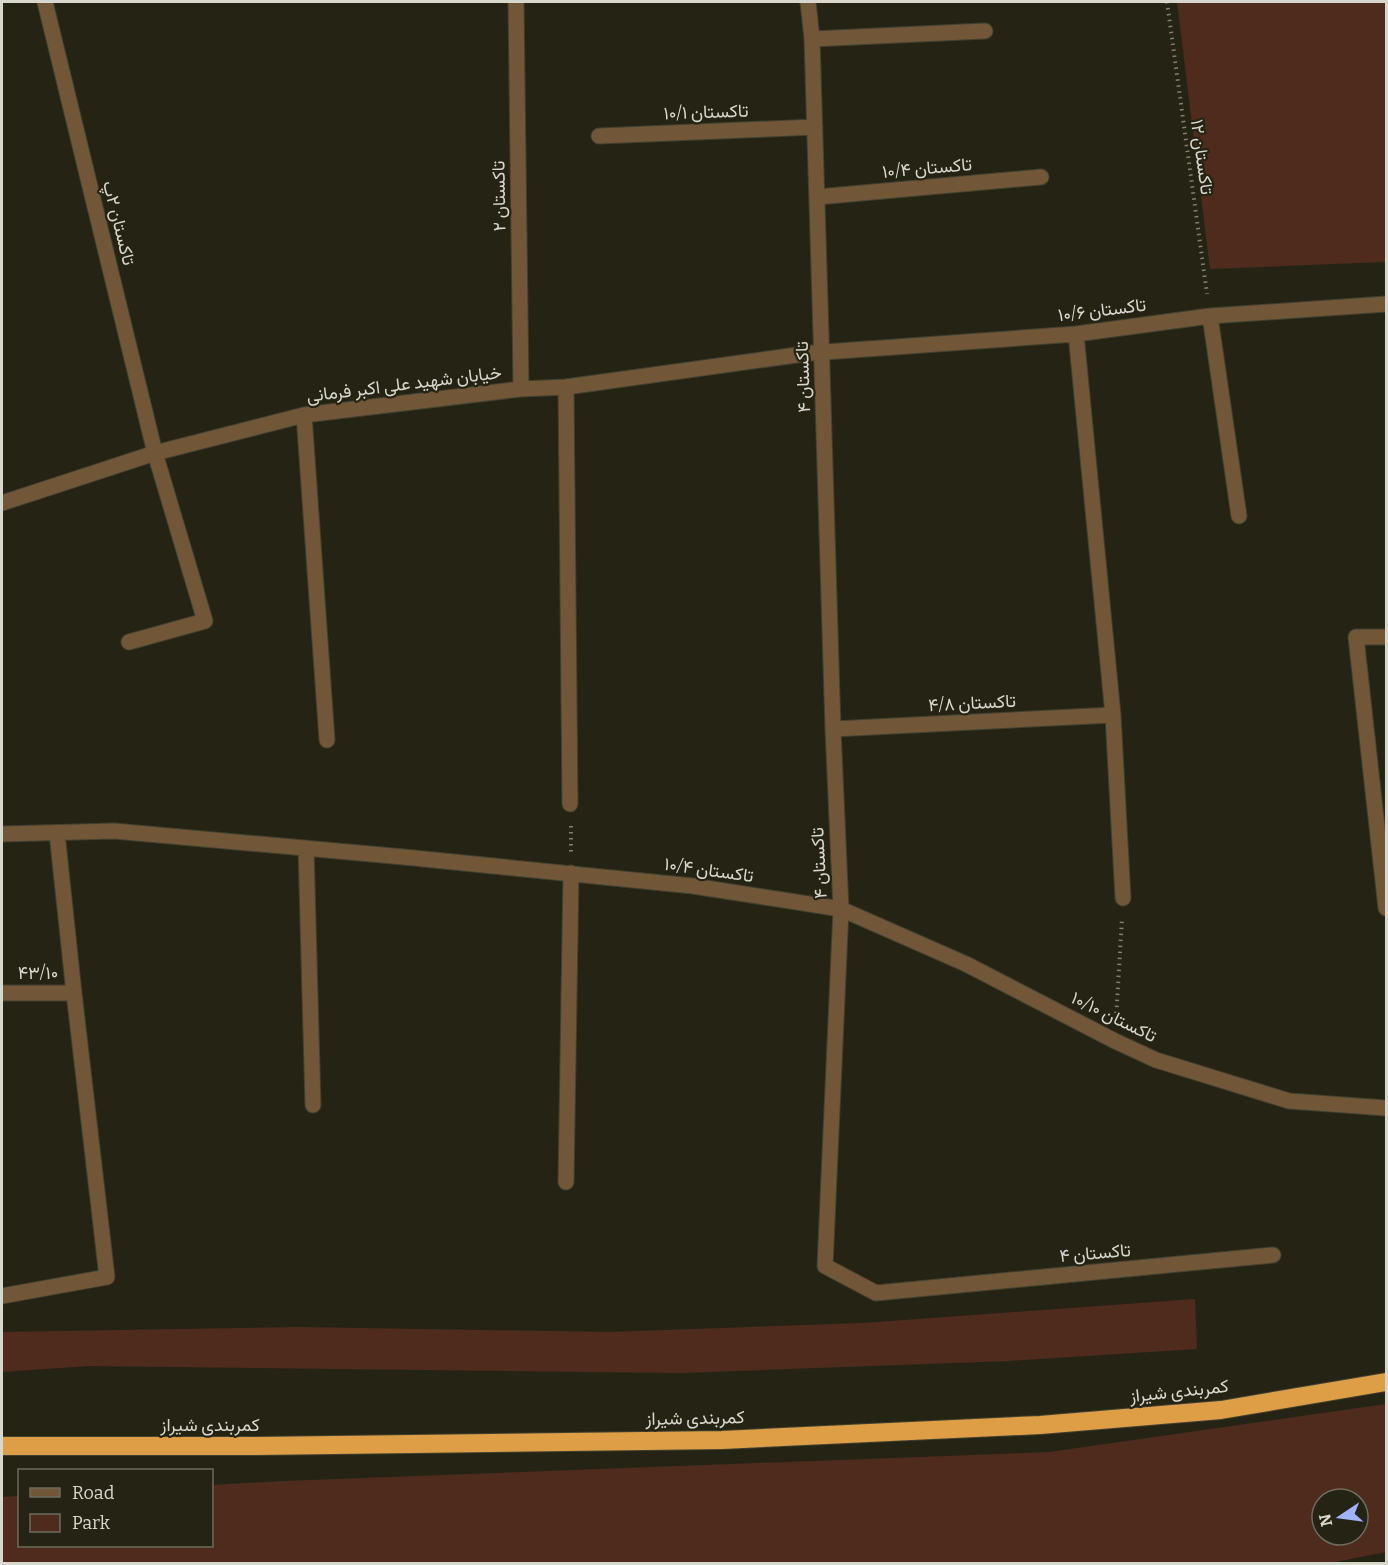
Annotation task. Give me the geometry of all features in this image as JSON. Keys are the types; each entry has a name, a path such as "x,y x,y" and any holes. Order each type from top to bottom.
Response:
{"highway":[{"name":"کمربندی شیراز","path":"2,1446 256,1446 722,1440 1040,1425 1221,1410 1386,1382"}],"street":[{"name":"تاکستان ۲پ","path":"45,2 155,453 205,621 129,642"},
{"name":"تاکستان ۲","path":"516,2 521,390"},
{"name":"تاکستان ۴","path":"808,2 812,39 833,729 841,909 825,1266 876,1293 1273,1255"},
{"path":"812,39 985,31"},
{"name":"تاکستان ۱۰/۱","path":"599,136 815,127"},
{"name":"تاکستان ۱۰/۴","path":"817,197 1041,177"},
{"name":"تاکستان ۱۰/۶","path":"822,353 1076,333 1210,316 1386,304"},
{"path":"1210,316 1239,516"},
{"path":"1076,333 1113,715 1123,898"},
{"name":"خیابان شهید علی اکبر فرمانی","path":"2,503 155,453 304,415 566,387 822,353"},
{"path":"566,387 570,804"},
{"path":"304,415 327,741"},
{"path":"1386,636 1356,637 1386,908"},
{"name":"تاکستان ۴/۸","path":"833,729 1113,715"},
{"name":"تاکستان ۱۰/۴","path":"2,834 114,831 306,848 693,886 841,909"},
{"path":"2,1296 107,1277 57,832"},
{"path":"306,848 314,1105"},
{"path":"566,1182 571,873"},
{"name":"تاکستان ۱۰/۱۰","path":"841,909 966,964 1156,1060 1289,1101 1386,1108"},
{"name":"۴۳/۱۰","path":"2,993 74,993"}],"path":[{"name":"تاکستان ۱۲","path":"1167,2 1210,316"},
{"path":"570,804 571,873"},
{"path":"1115,1041 1123,898"}],"green space":[{"path":"1177,2 1386,2 1386,262 1210,269"},
{"path":"1195,1299 1197,1349 1008,1361 682,1373 88,1366 2,1372 2,1332 300,1327 609,1332 863,1323"},
{"path":"1386,1404 1386,1552 1330,1563 2,1563 2,1497 18,1496 18,1547 213,1547 213,1485 1049,1452"}]}
